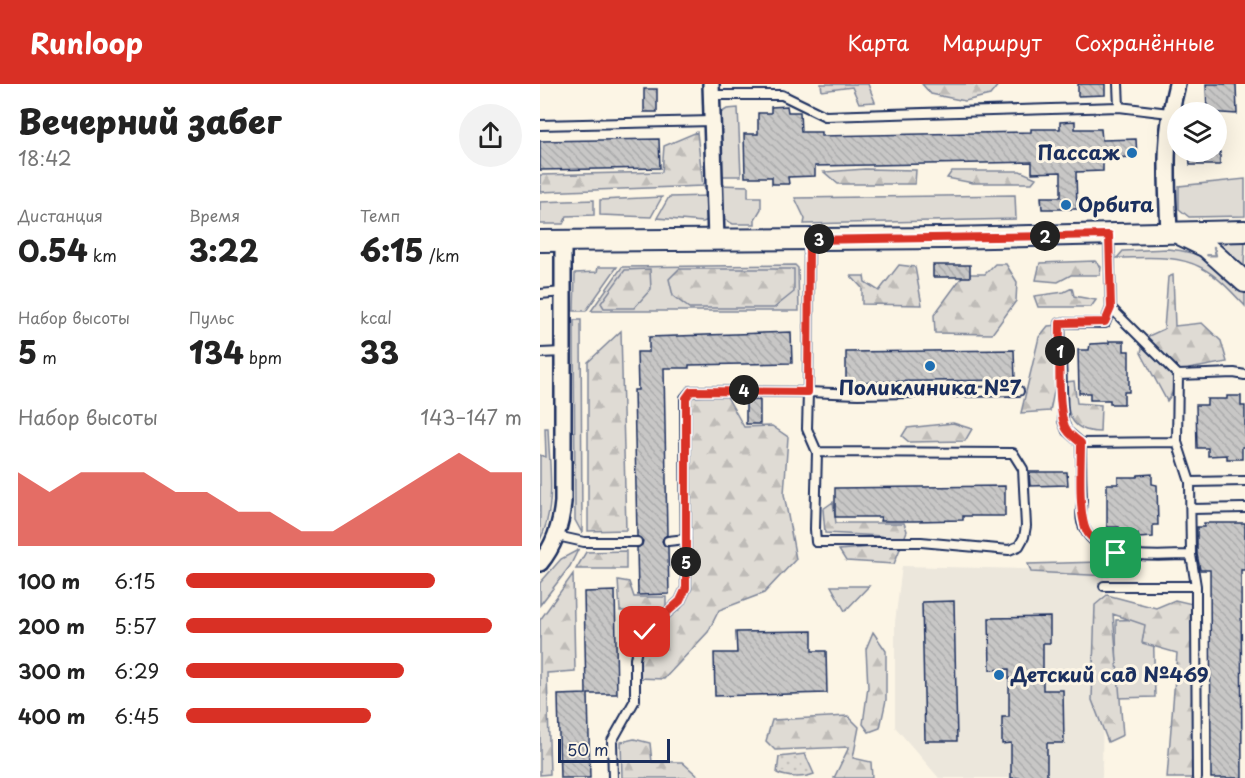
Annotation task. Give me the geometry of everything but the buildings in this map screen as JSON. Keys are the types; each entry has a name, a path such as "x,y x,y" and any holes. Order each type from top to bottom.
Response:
{"street":[{"path":"1172,102 1177,84"},
{"path":"711,90 716,240"},
{"path":"1167,133 1167,183 1173,233"},
{"path":"540,241 809,240 1245,231"},
{"path":"1173,233 1206,247 1245,282"},
{"path":"540,563 557,536 563,502 563,240"}],"lane":[{"path":"1118,84 1119,107"},
{"path":"711,90 782,95 825,116 1119,107 1167,113"},
{"path":"540,125 712,121"},
{"path":"1109,235 1111,308 1105,322 1060,323 1062,421 1067,431 1081,443 1177,442"},
{"path":"809,240 807,429 817,452 816,542 921,542 1009,550 1019,546 1024,537 1026,526 1023,469 1013,453 817,452"},
{"path":"540,294 563,292"},
{"path":"1111,308 1178,375 1177,442 1190,482 1191,555 1196,586 1197,778"},
{"path":"540,353 563,352"},
{"path":"1178,375 1234,373 1245,375"},
{"path":"613,778 612,741 635,700 635,659 638,644 645,632 680,601 686,588 686,398 691,391 858,394 1019,391"},
{"path":"1081,443 1082,522 1088,534 1099,544 1116,553 1128,556 1191,555"},
{"path":"1190,482 1245,481"},
{"path":"1191,509 1245,508"},
{"path":"557,536 584,542 637,542"},
{"path":"668,541 686,539"},
{"path":"1104,586 1196,586"}],"shaded area":[{"name":"Детский сад №469","path":"902,566 1104,571 1102,778 939,778 895,727 895,622"}],"green space":[{"path":"821,84 868,84 875,102 859,103 852,87 822,91"},
{"path":"922,84 999,84 990,95 965,101 931,94"},
{"path":"738,108 741,176 719,176 719,114 727,109"},
{"path":"697,132 703,186 540,192 540,175 662,172 664,146"},
{"path":"865,169 916,170 915,184 838,184 824,172"},
{"path":"952,171 1020,171 1036,178 1032,183 973,183 947,178"},
{"path":"1245,179 1245,216 1189,217 1179,209 1179,186"},
{"path":"719,185 748,186 748,197 761,197 761,209 755,219 755,224 733,224 722,218"},
{"path":"1015,195 1016,219 804,224 805,219 795,198"},
{"path":"708,196 708,220 703,222 657,218 669,197"},
{"path":"662,197 651,217 600,215 600,200"},
{"path":"594,200 594,215 567,216 563,224 540,224 540,202"},
{"path":"1245,239 1244,267 1217,246 1216,242 1219,240"},
{"path":"1168,249 1193,253 1211,262 1245,293 1245,306 1219,280 1191,263 1160,258 1117,258 1123,251"},
{"path":"1095,261 1101,267 1100,275 1071,275 1058,282 1036,280 1040,263"},
{"path":"995,264 1006,264 1017,282 1016,301 992,334 935,333 934,315 964,274 985,274"},
{"path":"795,265 798,268 799,311 591,311 622,267"},
{"path":"899,265 915,267 922,305 862,304 862,288 851,276 864,276 865,282 879,291"},
{"path":"598,267 617,267 586,311 574,311 575,273 597,272"},
{"path":"650,269 651,289 634,308 604,308 601,303 625,270"},
{"path":"679,269 794,269 794,292 774,308 689,308 673,296 669,279"},
{"path":"1173,275 1175,326 1202,323 1221,341 1227,362 1189,369 1167,401 1141,353 1144,338 1164,329 1168,277"},
{"path":"1072,288 1074,296 1096,300 1091,307 1038,307 1034,296 1064,292"},
{"path":"574,320 581,320 582,533 575,520"},
{"path":"1058,325 1058,373 1050,411 1021,413 1039,337 1048,326"},
{"path":"621,331 626,530 588,531 588,362"},
{"path":"1074,381 1077,403 1101,405 1100,432 1080,428 1071,417 1068,409 1066,382"},
{"path":"726,395 744,427 772,426 788,437 784,494 796,559 764,593 719,610 708,632 664,679 638,678 641,653 649,634 681,608 691,589 691,397"},
{"path":"953,423 972,429 965,441 909,442 902,436 907,428"},
{"path":"545,428 548,428 550,499 549,513 540,540 540,455 546,457"},
{"path":"833,502 836,523 904,523 907,531 894,564 846,561 839,550 882,546 882,536 825,533 823,509"},
{"path":"578,550 570,566 540,605 540,583 561,559"},
{"path":"626,551 626,569 576,569 586,552"},
{"path":"1099,562 1116,570 1109,576 1031,572 1028,564"},
{"path":"573,574 575,671 547,673 550,774 540,775 540,620"},
{"path":"618,580 629,582 634,597 666,597 666,610 620,611"},
{"path":"831,586 869,586 845,611"},
{"path":"1107,595 1156,608 1175,600 1201,606 1201,666 1195,778 1167,778 1177,653 1142,643 1145,625 1113,614 1123,735 1108,742 1092,700 1095,605"},
{"path":"1153,619 1155,697 1117,698 1116,620"},
{"path":"873,632 886,651 886,700 880,728 869,732 863,724 868,687 866,649"},
{"path":"848,716 859,727 853,758 871,762 872,778 834,778 849,747 775,750 766,741 772,720"},
{"path":"634,739 650,743 652,762 682,762 700,778 622,778 621,742"},
{"path":"805,754 814,774 795,777 777,773 779,757"}],"place":[{"name":"Пассаж","path":"1132,153"},
{"name":"Орбита","path":"1066,205"},
{"name":"Поликлиника №7","path":"930,366"},
{"name":"Детский сад №469","path":"999,675"}],"route":[{"path":"645,632 669,613 680,601 686,588 686,398 691,391 808,392 809,240 1109,235 1111,308 1105,322 1060,323 1061,392 1062,421 1067,431 1081,443 1082,522 1088,534 1099,544 1116,553"}]}
